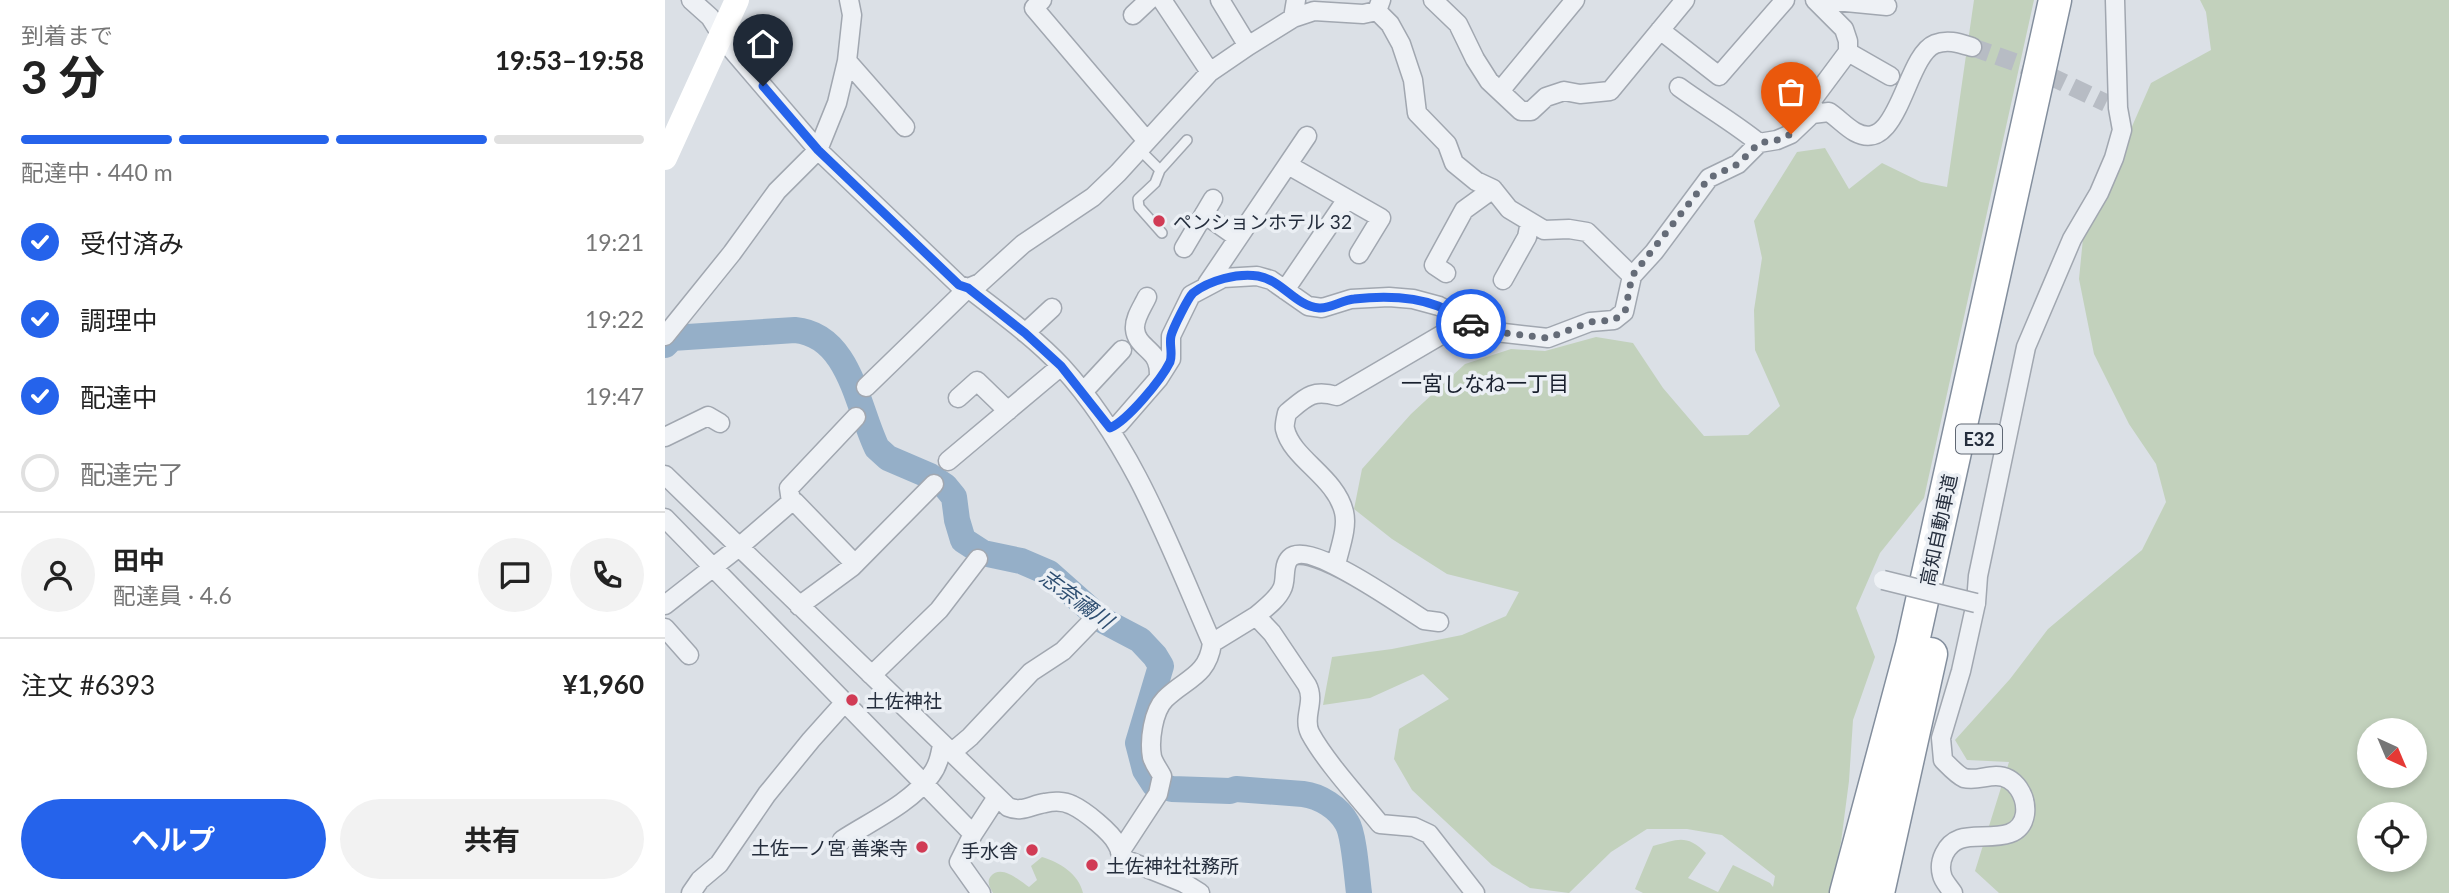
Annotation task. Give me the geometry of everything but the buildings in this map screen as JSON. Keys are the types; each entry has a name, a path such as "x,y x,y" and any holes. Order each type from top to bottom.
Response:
{"highway":[{"name":"高知自動車道","path":"1865,882 1912,646 2055,0"},
{"name":"高知自動車道","path":"1865,882 2077,0"}],"main road":[{"path":"665,158 737,0"}],"street":[{"path":"691,0 710,17 721,36 818,150 959,285 968,288 1025,333 1061,366 1110,428 1153,506 1212,643 1205,666 1158,708 1151,748 1153,759 1162,776 1158,794 1120,852"},
{"path":"665,336 732,253 777,191 818,150 837,103 847,61 852,15 849,0"},
{"path":"1042,0 1034,8 1143,145"},
{"path":"1133,15 1149,0"},
{"path":"1162,0 1210,72"},
{"path":"1220,0 1248,46"},
{"path":"1500,91 1575,0"},
{"path":"1435,1 1458,24 1489,81 1521,111 1531,111 1546,97 1564,91 1580,94 1610,91 1685,0"},
{"path":"1660,30 1719,76 1785,0"},
{"path":"1812,114 1813,99 1849,51 1844,29 1815,0"},
{"path":"1825,0 1887,6"},
{"path":"1953,893 1942,875 1942,860 1948,846 1961,838 1990,837 2013,832 2024,818 2025,801 2015,783 1999,776 1962,778 1943,760 1941,738 1961,671 1976,603 1978,576 2026,347 2072,239 2099,193 2122,130 2112,105 2115,0"},
{"path":"866,387 968,288 980,283 1023,244 1093,197 1210,72 1294,9 1363,14 1379,6 1401,44 1413,80 1417,113 1447,144 1454,163 1476,181 1493,189 1509,209 1544,230 1587,232 1632,276"},
{"path":"1110,428 1119,424 1160,378 1171,359 1171,336 1191,295 1223,278 1257,276 1271,280 1308,306 1322,308 1351,299 1413,299 1439,306 1487,331 1548,338 1590,322 1614,320 1625,312 1632,276 1709,178 1738,164 1759,143 1791,134 1812,114 1829,112 1857,133 1873,135 1884,128 1893,117 1922,53 1933,44 1950,41 1972,47"},
{"path":"1849,51 1890,76"},
{"path":"847,61 905,127"},
{"path":"1679,87 1707,108 1725,116 1759,143"},
{"path":"1206,286 1307,136"},
{"path":"1288,164 1353,195 1381,218 1359,254"},
{"path":"1446,273 1434,265 1464,210 1493,189"},
{"path":"1285,290 1353,195"},
{"path":"1184,248 1208,206 1238,238"},
{"path":"1503,280 1527,237 1530,222"},
{"path":"1147,296 1135,330 1139,341 1154,356 1160,378"},
{"path":"1025,333 1052,307"},
{"path":"1336,565 1345,513 1333,487 1293,444 1285,428 1287,413 1310,394 1321,392 1337,396 1465,321"},
{"path":"1083,392 1122,350"},
{"path":"948,461 1061,366"},
{"path":"958,398 977,381 1008,411"},
{"path":"665,437 708,416 720,423"},
{"path":"790,502 789,488 856,417"},
{"path":"665,475 997,797 1014,810 1042,803 1072,804 1114,839 1124,859 1184,883 1200,893"},
{"path":"799,606 855,564 934,484"},
{"path":"665,605 739,547 790,502 795,502 855,564"},
{"path":"665,518 973,834"},
{"path":"1212,643 1255,616 1282,590 1290,558 1298,554 1336,565 1424,620 1439,622"},
{"path":"870,674 939,610 978,559"},
{"path":"1883,580 1976,603"},
{"path":"1255,616 1272,633 1307,685 1311,694 1308,728 1380,824 1414,827 1429,834 1475,893"},
{"path":"842,840 904,800 924,783 946,749 969,737 1031,672 1062,651 1093,620"},
{"path":"665,628 689,655"},
{"path":"691,893 700,880 719,864 767,794 845,702"},
{"path":"981,893 959,862 997,797"}],"lane":[{"path":"1162,233 1137,204 1138,199 1158,186 1160,170 1187,140"},
{"path":"1143,145 1160,170"}],"green space":[{"path":"1974,0 2034,0 1924,498 1880,553 1856,608 1875,657 1853,720 1849,781 1831,893 1643,893 1635,889 1653,846 1675,840 1687,840 1706,853 1688,878 1718,892 1733,865 1773,887 1775,876 1722,835 1687,829 1647,829 1611,852 1569,893 1530,888 1492,865 1412,790 1394,759 1399,729 1449,699 1423,674 1370,698 1323,705 1332,657 1392,649 1462,635 1506,616 1519,592 1447,574 1392,539 1354,509 1362,469 1411,414 1465,364 1511,349 1545,351 1596,337 1633,343 1663,388 1704,436 1748,435 1780,406 1755,350 1754,310 1762,258 1754,221 1797,152 1825,148 1849,189 1882,163 1921,182 1947,187"},
{"path":"2200,0 2449,0 2449,893 1999,893 1975,871 2009,762 1967,760 1955,740 2010,679 2048,629 2142,550 2166,502 2156,464 2129,424 2094,354 2079,279 2084,228 2114,183 2130,131 2151,83 2211,50 2206,12"},
{"path":"1042,857 1055,862 1073,875 1083,893 993,893 989,880 995,873 1000,872 1010,874 1029,887 1037,880 1031,866"}],"waterway":[{"name":"志奈禰川","path":"665,345 672,338 795,330 813,335 828,345 849,376 877,448 888,458 930,476 945,486 954,497 963,540 983,553 1021,561 1049,573 1102,620 1140,640 1155,656 1161,666 1138,743 1145,770 1154,784 1172,789 1236,789 1303,794 1322,800 1339,812 1349,829 1359,893"}],"tunnel":[{"path":"1972,47 2037,70 2106,103"}],"way so far":[{"path":"1471,324 1487,331 1548,338 1590,322 1614,320 1625,312 1632,276 1709,178 1738,164 1759,143 1791,134"}],"place":[{"name":"ペンションホテル 32","path":"1159,221"},
{"name":"土佐神社","path":"852,700"},
{"name":"土佐一ノ宮 善楽寺","path":"922,847"},
{"name":"手水舎","path":"1032,850"},
{"name":"土佐神社社務所","path":"1092,865"}],"district":[{"name":"一宮しなね一丁目","path":"1485,382"}],"route":[{"path":"763,86 818,150 959,285 968,288 1025,333 1061,366 1110,428 1119,424 1160,378 1171,359 1171,336 1191,295 1223,278 1257,276 1271,280 1308,306 1322,308 1351,299 1413,299 1439,306 1471,324"}]}
